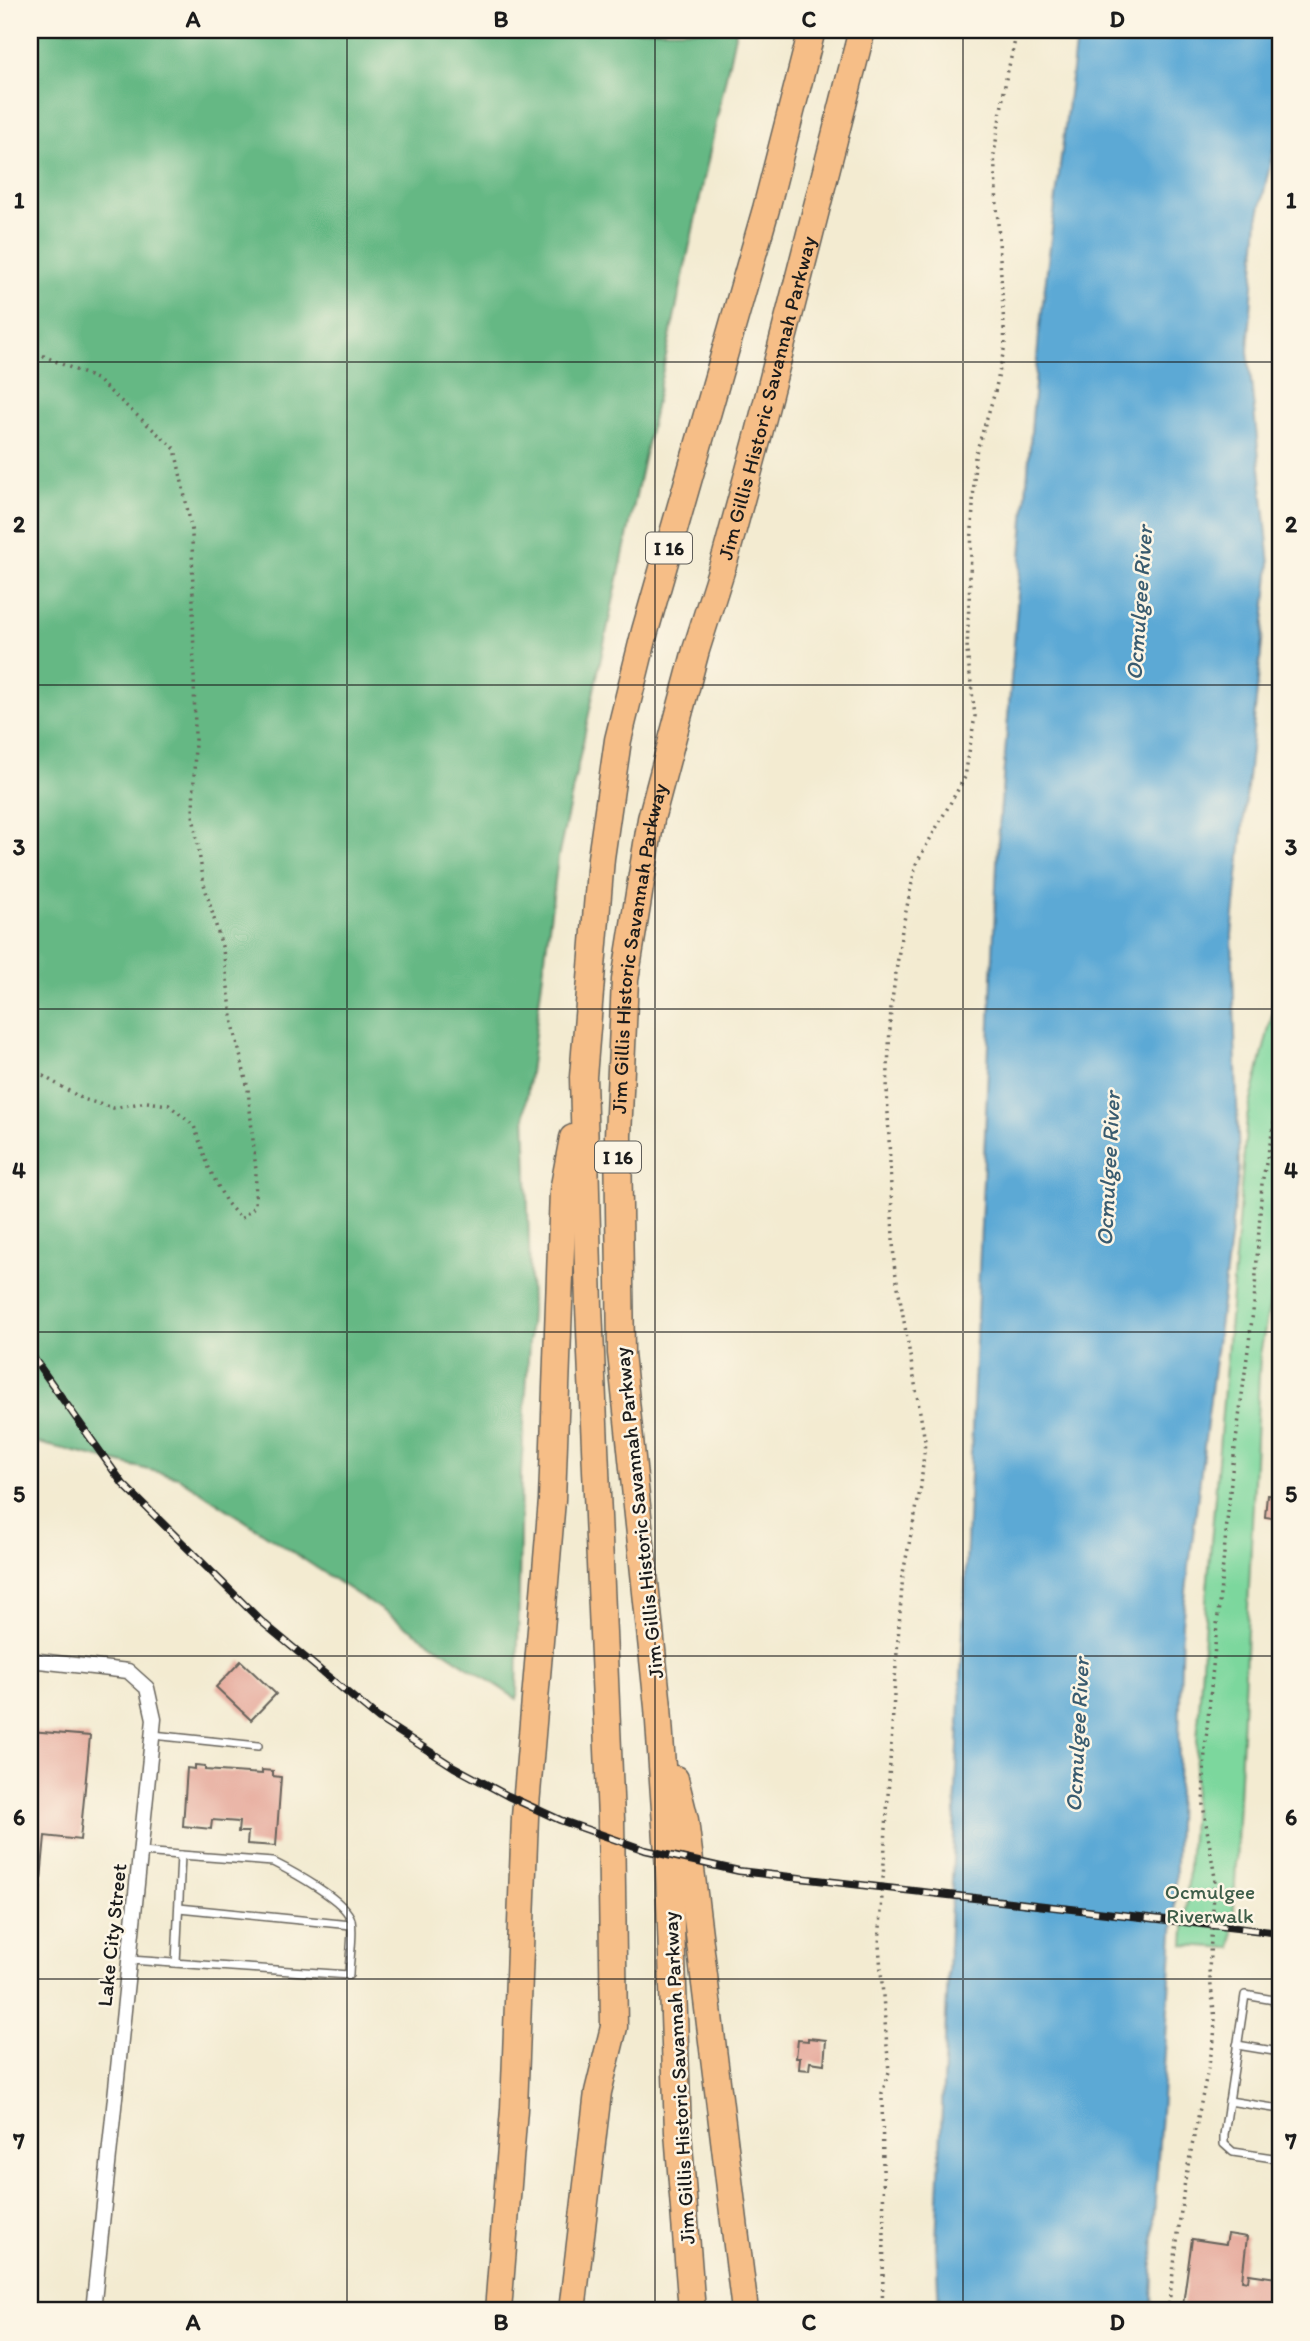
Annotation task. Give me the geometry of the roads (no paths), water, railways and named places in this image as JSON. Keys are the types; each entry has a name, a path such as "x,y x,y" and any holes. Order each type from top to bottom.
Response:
{"highway":[{"name":"Jim Gillis Historic Savannah Parkway","path":"572,2311 597,2092 614,2027 611,1819 589,1307 583,1077 601,858 618,740 645,631 766,209 812,30"},
{"name":"Jim Gillis Historic Savannah Parkway","path":"692,2311 678,2132 669,1869 658,1707 621,1353 618,1136 625,980 651,819 696,650 750,466 862,30"},
{"path":"498,2311 514,2109 525,1817 552,1500 563,1191 583,1077"},
{"path":"658,1707 685,1820 745,2311"}],"street":[{"name":"Lake City Street","path":"30,1660 128,1671 147,1688 154,1719 93,2311"}],"lane":[{"path":"153,1735 258,1746"},
{"path":"130,1960 349,1975 351,1919 344,1908 292,1871 273,1862 141,1852"},
{"path":"176,1963 181,1855"},
{"path":"179,1908 351,1925"},
{"path":"1280,2001 1245,1995 1224,2144 1233,2152 1280,2159"},
{"path":"1237,2045 1280,2052"},
{"path":"1229,2101 1280,2109"},
{"path":"1280,2176 1280,2195"}],"water":[{"name":"Ocmulgee River","path":"1077,30 1280,30 1280,120 1258,219 1248,351 1270,564 1232,935 1239,1168 1182,1623 1175,1903 1154,2217 1152,2311 939,2311 936,2244 998,841 1039,334"}],"railway":[{"path":"30,1353 123,1484 261,1621 379,1719 454,1767 508,1796 560,1820 645,1850 739,1871 1280,1933"}],"park label":[{"name":"Ocmulgee Riverwalk","path":"1210,1904"}]}
